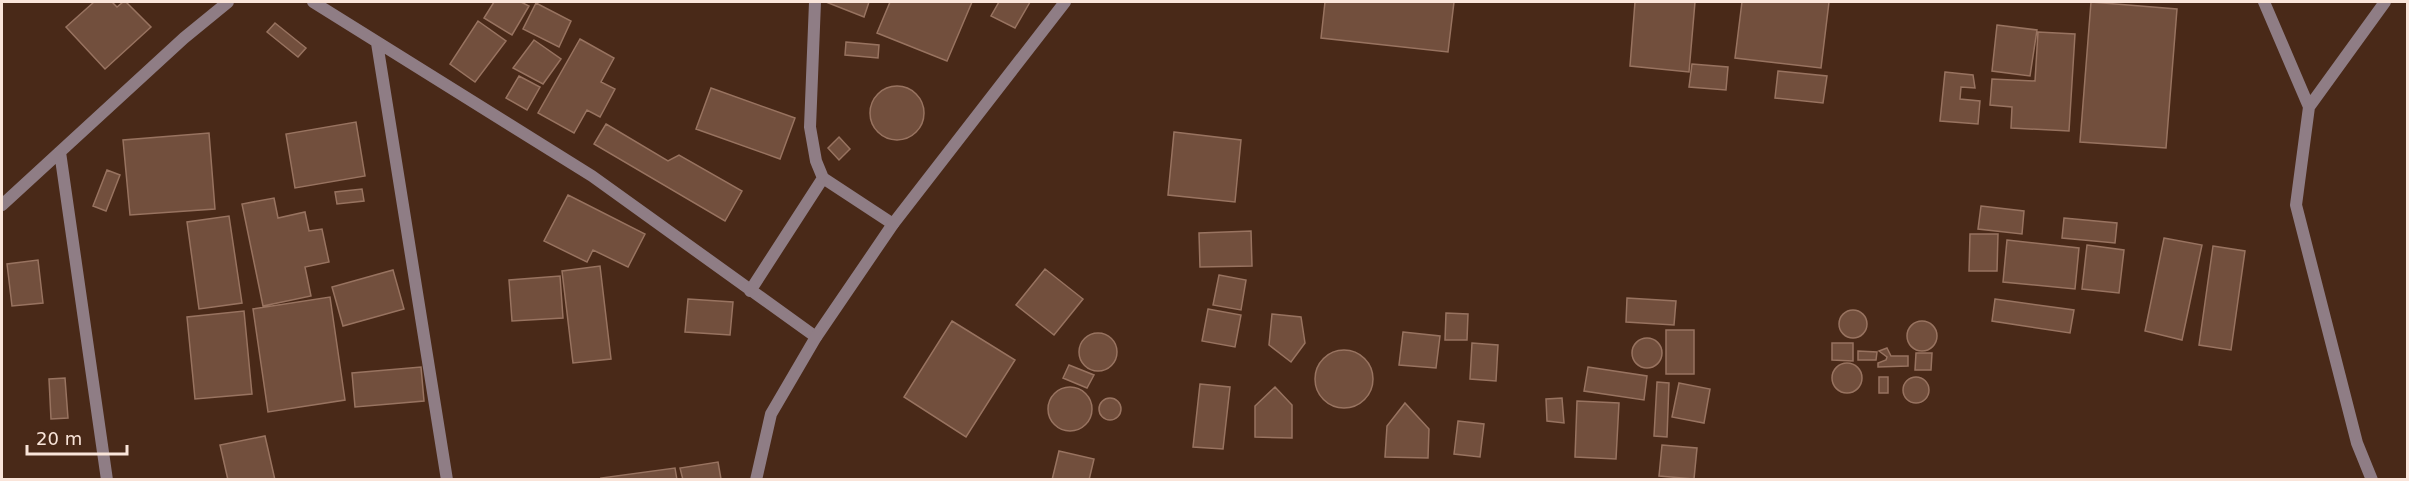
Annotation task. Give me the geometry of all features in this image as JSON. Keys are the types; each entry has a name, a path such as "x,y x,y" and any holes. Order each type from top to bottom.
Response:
{"street":[{"path":"2,205 184,38 228,2"},
{"path":"313,2 592,176 816,337"},
{"path":"815,2 810,127 816,161 823,178 893,224"},
{"path":"756,480 771,414 816,337 893,224 1065,2"},
{"path":"2264,2 2309,107"},
{"path":"2373,480 2357,443 2296,205 2309,107 2385,2"},
{"path":"377,43 447,480"},
{"path":"60,152 107,480"},
{"path":"750,291 823,178"}],"building":[{"path":"94,2 112,2 117,7 126,2 151,27 105,69 66,27"},
{"path":"494,2 521,2 529,6 512,35 484,18"},
{"path":"826,2 869,2 864,17"},
{"path":"890,2 972,2 947,61 877,33"},
{"path":"999,2 1030,2 1015,28 991,16"},
{"path":"1325,2 1454,2 1448,52 1321,38"},
{"path":"1635,2 1695,2 1689,72 1630,66"},
{"path":"1742,2 1829,2 1821,68 1735,58"},
{"path":"2091,2 2177,9 2166,148 2080,142"},
{"path":"536,3 571,21 559,47 523,29"},
{"path":"478,21 506,41 475,82 450,64"},
{"path":"275,23 306,48 298,57 267,32"},
{"path":"1997,25 2037,30 2030,76 1992,71"},
{"path":"2038,32 2075,34 2069,131 2011,128 2012,107 1990,105 1992,79 2035,81"},
{"path":"580,39 614,58 601,82 615,89 600,117 587,110 574,133 538,113"},
{"path":"534,40 561,59 543,84 513,68"},
{"path":"846,42 879,45 878,58 845,55"},
{"path":"1692,64 1728,67 1726,90 1689,87"},
{"path":"1778,71 1827,76 1823,103 1775,98"},
{"path":"1945,72 1973,75 1975,88 1961,87 1960,99 1980,101 1978,124 1940,121"},
{"path":"519,76 540,87 527,110 506,98"},
{"path":"897,86 907,88 916,94 922,103 924,113 922,123 916,132 907,138 897,140 887,138 878,132 872,123 870,113 872,103 878,94 887,88"},
{"path":"711,88 795,118 780,159 696,129"},
{"path":"356,122 365,176 295,188 286,134"},
{"path":"606,124 668,161 679,155 742,191 725,221 594,144"},
{"path":"1174,132 1241,140 1235,202 1168,195"},
{"path":"209,133 215,209 130,215 123,140"},
{"path":"839,137 850,149 839,160 828,148"},
{"path":"107,170 120,175 106,211 93,206"},
{"path":"362,189 364,201 337,204 335,192"},
{"path":"568,195 645,234 628,267 593,250 587,262 544,241"},
{"path":"274,198 278,218 305,212 309,231 322,229 329,262 305,267 311,296 263,306 242,204"},
{"path":"1981,206 2024,211 2022,234 1978,229"},
{"path":"229,216 242,303 199,309 187,222"},
{"path":"2064,218 2117,223 2115,243 2062,238"},
{"path":"1251,231 1252,266 1200,267 1199,233"},
{"path":"1970,234 1998,234 1997,271 1969,271"},
{"path":"2164,238 2202,245 2182,340 2145,331"},
{"path":"2007,240 2079,248 2075,289 2003,282"},
{"path":"2087,245 2124,250 2119,293 2082,289"},
{"path":"2213,246 2245,251 2231,350 2199,345"},
{"path":"38,260 43,303 12,306 7,264"},
{"path":"600,266 611,359 573,363 562,271"},
{"path":"1045,269 1083,299 1054,335 1016,305"},
{"path":"393,270 404,309 343,326 332,287"},
{"path":"1219,275 1246,280 1241,310 1213,305"},
{"path":"560,276 563,318 512,321 509,280"},
{"path":"330,297 345,400 268,412 253,309"},
{"path":"1627,298 1676,301 1674,325 1626,322"},
{"path":"688,299 733,302 730,335 685,332"},
{"path":"1995,299 2074,310 2070,333 1992,321"},
{"path":"1208,309 1241,315 1235,347 1202,341"},
{"path":"1853,310 1863,314 1867,324 1863,334 1853,338 1843,334 1839,324 1843,314"},
{"path":"244,311 252,394 195,399 187,317"},
{"path":"1446,313 1468,314 1467,340 1445,340"},
{"path":"1272,314 1301,317 1305,343 1291,362 1269,345"},
{"path":"952,321 1015,360 966,437 904,397"},
{"path":"1922,321 1933,325 1937,336 1933,347 1922,351 1911,347 1907,336 1911,325"},
{"path":"1666,330 1694,330 1694,374 1666,374"},
{"path":"1403,332 1440,336 1436,368 1399,365"},
{"path":"1098,333 1112,338 1117,352 1112,366 1098,371 1084,366 1079,352 1084,338"},
{"path":"1647,338 1658,342 1662,353 1658,364 1647,368 1636,364 1632,353 1636,342"},
{"path":"1472,343 1498,345 1496,381 1470,379"},
{"path":"1832,343 1853,343 1853,361 1832,360"},
{"path":"1887,348 1891,356 1908,356 1908,366 1878,367 1878,363 1886,360 1887,357 1879,351"},
{"path":"1338,350 1350,350 1365,358 1373,373 1373,385 1365,400 1350,408 1338,408 1323,400 1315,385 1315,373 1323,358"},
{"path":"1858,351 1877,352 1876,360 1858,360"},
{"path":"1916,353 1932,353 1931,370 1915,370"},
{"path":"1847,363 1857,368 1862,378 1857,388 1847,393 1837,388 1832,378 1837,368"},
{"path":"1069,365 1094,375 1087,388 1063,378"},
{"path":"421,367 424,401 355,407 352,373"},
{"path":"1588,367 1647,376 1644,400 1584,391"},
{"path":"1879,377 1888,377 1888,393 1879,393"},
{"path":"1916,377 1925,381 1929,390 1925,399 1916,403 1907,399 1903,390 1907,381"},
{"path":"65,378 68,418 51,419 49,379"},
{"path":"1657,382 1669,383 1667,437 1654,436"},
{"path":"1679,383 1710,389 1704,423 1672,417"},
{"path":"1200,384 1230,387 1223,449 1193,447"},
{"path":"1070,387 1079,388 1086,393 1091,400 1091,418 1086,425 1079,430 1070,431 1061,430 1054,425 1049,418 1048,409 1049,400 1054,393 1061,388"},
{"path":"1275,387 1292,405 1292,438 1255,437 1255,406"},
{"path":"1110,398 1118,401 1121,409 1118,417 1110,420 1102,417 1099,409 1102,401"},
{"path":"1562,398 1564,423 1547,421 1546,399"},
{"path":"1577,401 1619,403 1616,459 1575,457"},
{"path":"1405,403 1429,429 1428,458 1385,457 1387,426"},
{"path":"1458,421 1484,424 1480,457 1454,454"},
{"path":"265,436 275,480 228,480 220,445"},
{"path":"1662,445 1697,448 1694,479 1659,476"},
{"path":"1059,451 1094,459 1089,480 1052,480"},
{"path":"718,462 721,479 683,480 680,468"},
{"path":"675,468 677,480 602,480 601,478"}]}
